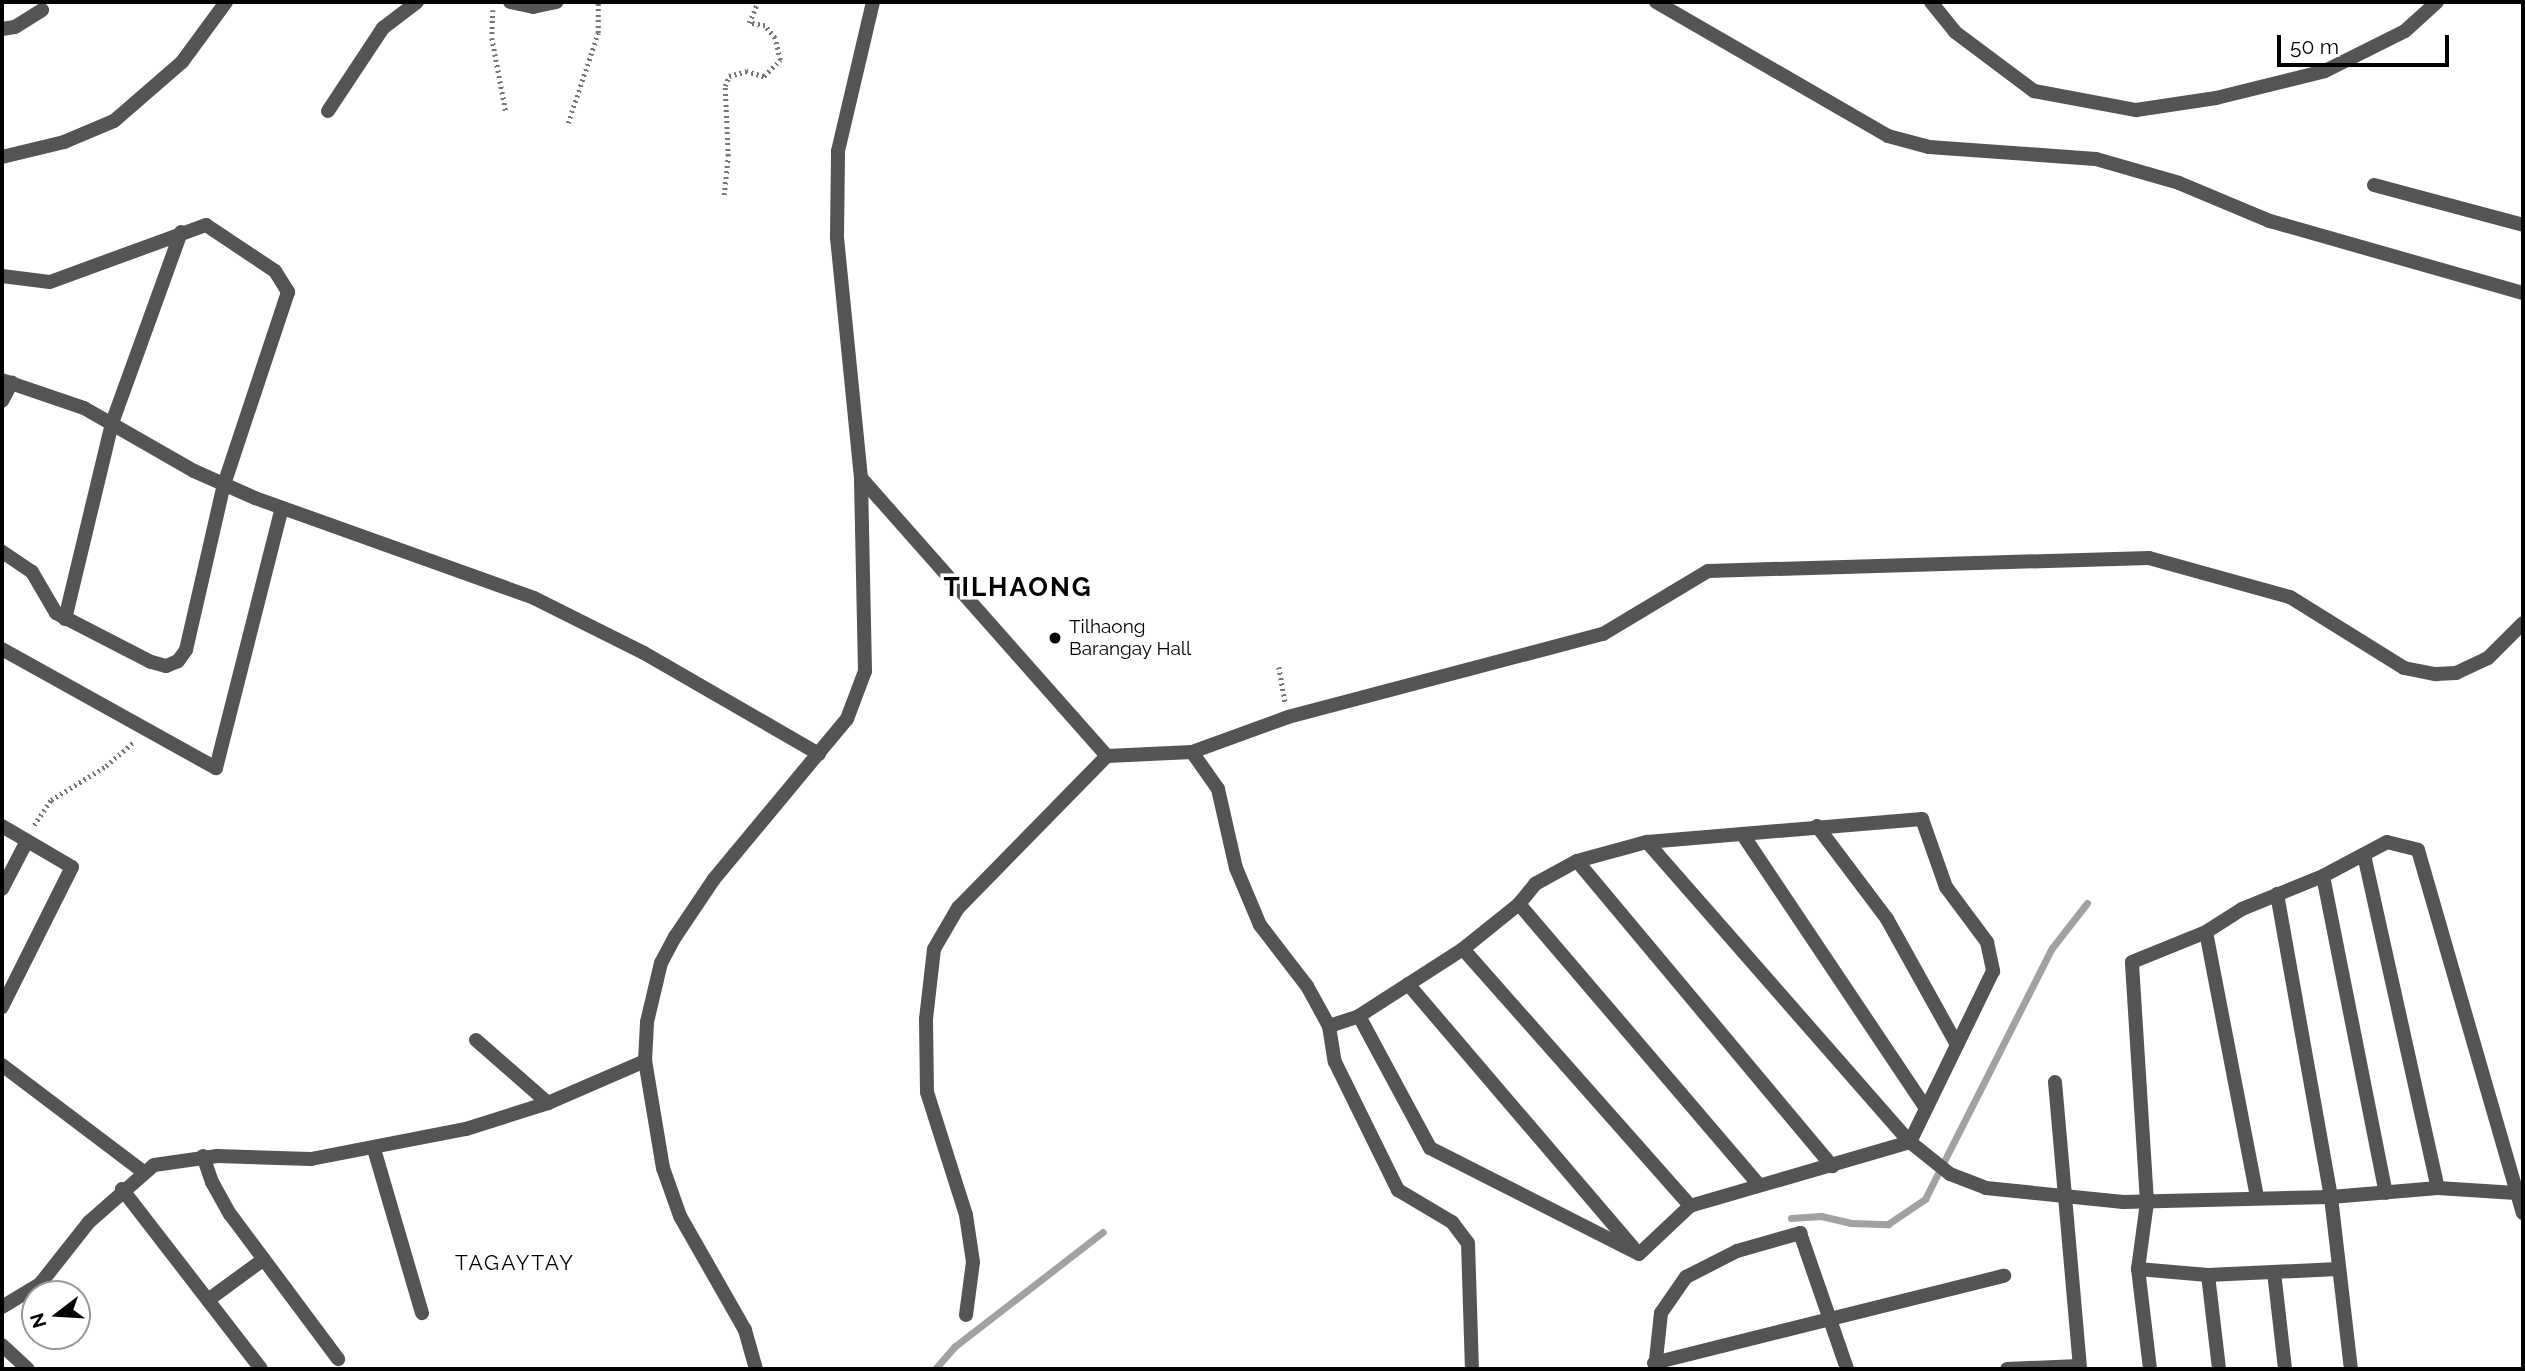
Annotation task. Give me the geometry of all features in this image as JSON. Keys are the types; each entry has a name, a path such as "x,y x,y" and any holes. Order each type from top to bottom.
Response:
{"street":[{"path":"2,158 64,142 114,121 181,62 226,2"},
{"path":"328,111 383,28 417,2"},
{"path":"510,2 533,6 556,2"},
{"path":"755,1369 745,1331 680,1216 663,1168 645,1061 651,995 675,937 714,879 847,719 864,671 861,478 837,237 838,151 873,2"},
{"path":"1656,2 1888,136 1929,147 2096,159 2179,183 2270,221 2523,293"},
{"path":"1931,2 1955,32 2034,91 2136,110 2216,97 2325,71 2404,31 2437,2"},
{"path":"2,29 15,27 41,10"},
{"path":"2374,185 2523,225"},
{"path":"2,276 50,282 205,225 215,228 275,271 288,292 224,484 186,650 177,661 166,666 151,662 65,619 49,608 32,572 2,552"},
{"path":"65,619 112,423 181,232"},
{"path":"2,401 7,381 62,398 224,484 282,508 534,598 644,653 819,754"},
{"path":"861,478 1107,756"},
{"path":"2,649 216,768 282,508"},
{"path":"966,1315 973,1262 966,1215 927,1092 926,1019 934,949 958,908 1107,756 1192,752 1287,717 1603,634 1708,571 2149,558 2290,597 2404,668 2436,674 2456,673 2488,658 2523,623"},
{"path":"1192,752 1218,789 1236,868 1260,925 1307,986 1329,1026 1335,1062 1398,1190 1452,1222 1468,1242 1472,1369"},
{"path":"1329,1026 1359,1016 1463,949 1519,904 1535,884 1577,861 1647,842 1817,826 1922,820 1946,887 1987,942 1993,971 1910,1142 1832,1166 1757,1183 1690,1206 1639,1254"},
{"path":"2,826 72,867 2,1007"},
{"path":"1817,826 1887,919 1957,1045"},
{"path":"1743,835 1926,1108"},
{"path":"2,889 27,841"},
{"path":"1647,842 1910,1142 1931,1163 1950,1174 1986,1188 2147,1202 2331,1197 2438,1188 2516,1193"},
{"path":"2150,1369 2138,1269 2147,1202 2132,962 2206,932 2277,894 2323,876 2387,842 2417,850 2523,1213"},
{"path":"2364,855 2438,1188"},
{"path":"1577,861 1832,1166"},
{"path":"2323,876 2386,1193"},
{"path":"2277,894 2331,1197 2351,1369"},
{"path":"1519,904 1757,1183"},
{"path":"2206,932 2257,1197"},
{"path":"1463,949 1690,1206"},
{"path":"1408,984 1639,1254"},
{"path":"1359,1016 1430,1148 1639,1254"},
{"path":"476,1041 548,1103"},
{"path":"2,1307 40,1284 122,1189 142,1171 167,1161 203,1156 311,1159 374,1149 466,1129 548,1103 645,1061"},
{"path":"2,1065 142,1171"},
{"path":"2007,1369 2080,1368 2055,1082"},
{"path":"374,1149 422,1313"},
{"path":"203,1156 219,1196 338,1359"},
{"path":"122,1189 261,1369"},
{"path":"1847,1369 1831,1319 1800,1233 1737,1251 1686,1277 1661,1313 1654,1366 1831,1319 2004,1276"},
{"path":"208,1300 264,1259"},
{"path":"2138,1269 2208,1275 2338,1269"},
{"path":"2274,1272 2285,1369"},
{"path":"2208,1275 2219,1369"},
{"path":"2,1345 28,1369"}],"path":[{"path":"493,2 492,38 506,113"},
{"path":"568,123 598,33 598,2"},
{"path":"724,195 728,156 725,86 729,76 746,71 764,76 780,60 775,38 765,26 749,23 758,2"},
{"path":"1279,667 1287,717"},
{"path":"27,841 51,800 106,766 147,729"}],"waterway":[{"path":"1791,1218 1821,1216 1851,1223 1888,1224 1925,1199 2052,948 2087,903"},
{"path":"935,1369 954,1347 1103,1232"}],"place":[{"name":"Tilhaong Barangay Hall","path":"1055,638"}],"district":[{"name":"TILHAONG","path":"1018,588"},
{"name":"TAGAYTAY","path":"515,1263"}]}
